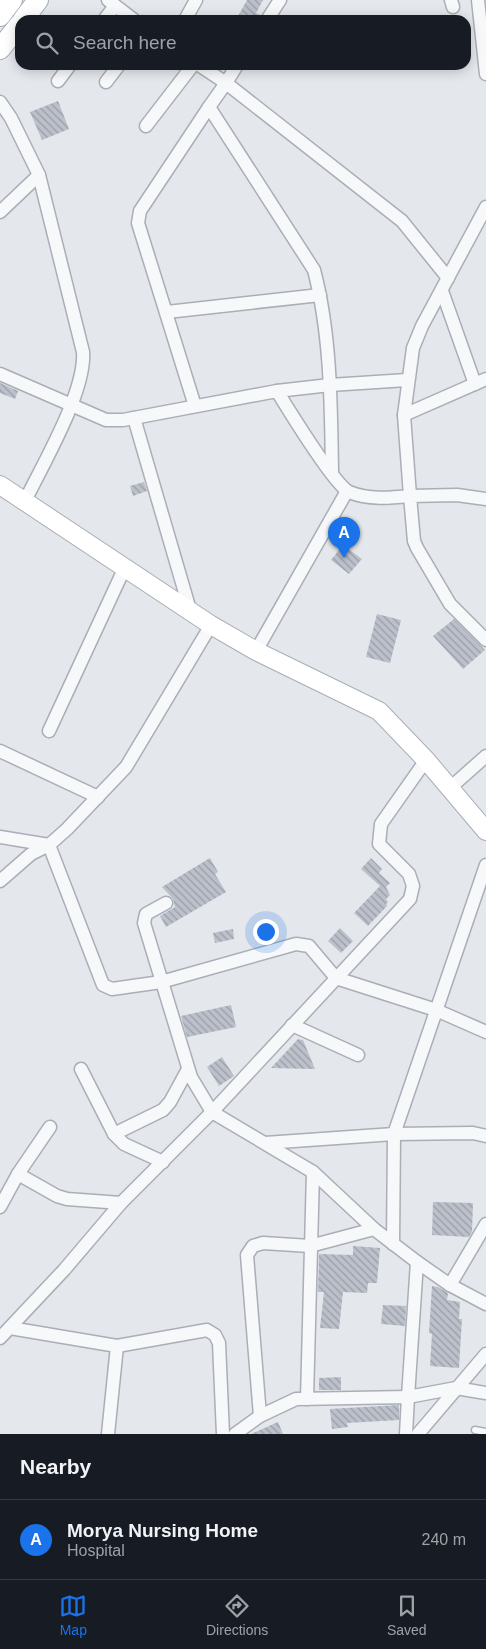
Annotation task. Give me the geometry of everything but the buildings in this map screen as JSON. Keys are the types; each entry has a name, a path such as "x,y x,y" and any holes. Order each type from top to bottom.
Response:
{"main road":[{"path":"0,16 12,0"},
{"path":"27,15 38,0"},
{"path":"0,49 15,30"},
{"path":"0,485 211,625 256,651 379,711 390,720 426,760 486,831"}],"street":[{"path":"188,15 196,0"},
{"path":"270,15 280,0"},
{"path":"478,0 484,17 486,74"},
{"path":"106,15 111,3 127,15"},
{"path":"58,81 66,70"},
{"path":"106,82 115,70"},
{"path":"146,126 189,70"},
{"path":"207,70 226,82 402,221 448,278"},
{"path":"195,406 138,223 140,211 234,70"},
{"path":"0,102 11,118 39,175 83,352 84,365 70,406 25,501"},
{"path":"209,107 314,270 320,295 330,385 332,473"},
{"path":"0,212 39,175"},
{"path":"486,207 413,348 407,380 404,415 414,541 450,604 486,640"},
{"path":"404,415 481,381 442,290"},
{"path":"167,312 320,295"},
{"path":"0,374 106,420 134,418 277,392 330,385 407,380"},
{"path":"277,392 332,473 347,491 370,498 457,495 486,499"},
{"path":"134,418 190,610"},
{"path":"256,651 347,491"},
{"path":"49,731 125,567"},
{"path":"0,881 31,854 49,844 67,829 126,767 211,625"},
{"path":"0,750 98,797"},
{"path":"450,788 486,756"},
{"path":"0,1338 64,1270 122,1203 212,1112 410,899 413,886 409,874 380,844 378,836 381,824 426,760"},
{"path":"0,837 49,844"},
{"path":"49,844 103,984 112,989 162,982 296,944 309,946 336,978 436,1010 486,1032"},
{"path":"393,1244 394,1134 486,865"},
{"path":"166,903 146,914 144,923 188,1069 196,1089 212,1112 312,1172 393,1244 450,1286 486,1304"},
{"path":"292,1025 358,1055"},
{"path":"81,1069 114,1134 124,1144 163,1162"},
{"path":"114,1134 162,1110 170,1102 188,1069"},
{"path":"0,1207 18,1174 50,1127"},
{"path":"265,1143 394,1134 473,1133 486,1136"},
{"path":"307,1399 312,1172"},
{"path":"18,1174 67,1200 122,1203"},
{"path":"450,1286 486,1224"},
{"path":"260,1416 248,1255 253,1246 263,1243 310,1246 374,1229"},
{"path":"406,1434 417,1262"},
{"path":"10,1328 117,1346 207,1330 215,1335 219,1343 223,1434"},
{"path":"108,1434 117,1346"},
{"path":"418,1434 486,1354"},
{"path":"236,1434 260,1416 296,1400 408,1397 456,1388 486,1393"}],"lane":[{"path":"476,1430 486,1432"}],"place":[{"name":"Morya Nursing Home","path":"344,558"}]}
